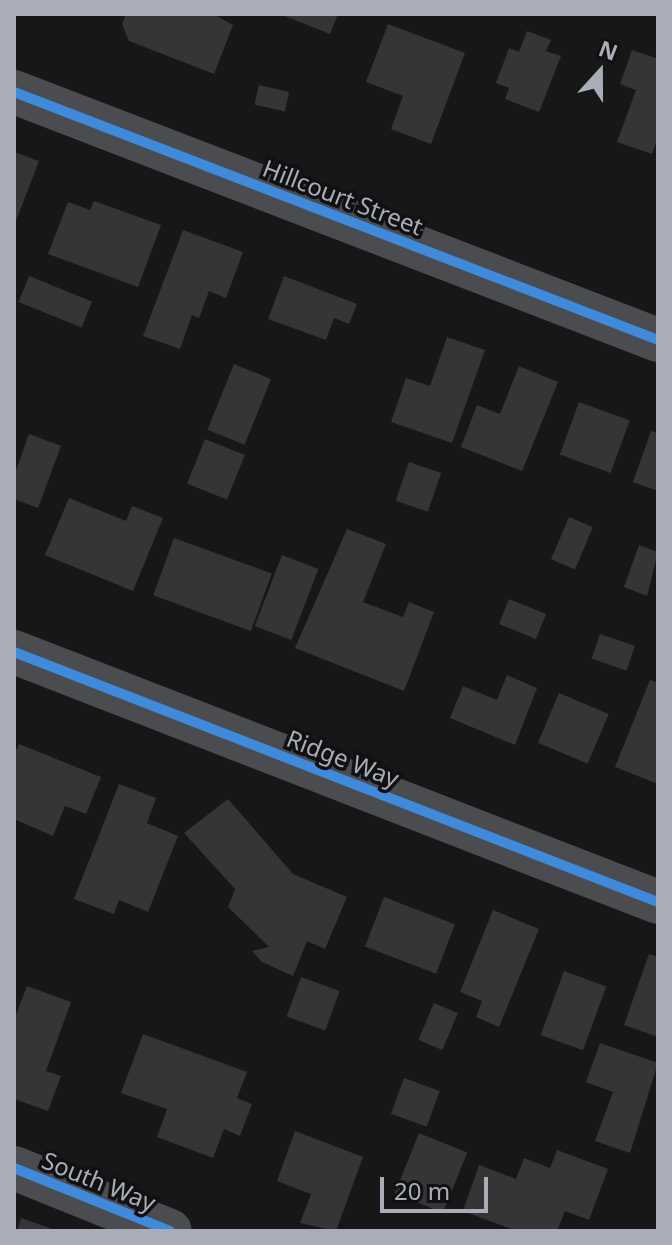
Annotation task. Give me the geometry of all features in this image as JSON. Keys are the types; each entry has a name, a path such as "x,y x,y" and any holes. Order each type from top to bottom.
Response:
{"street":[{"name":"Hillcourt Street","path":"14,92 658,340"},
{"name":"Ridge Way","path":"14,652 658,902"},
{"name":"South Way","path":"14,1168 170,1231"}],"building":[{"path":"126,14 213,14 233,25 214,74 129,41 122,24"},
{"path":"280,14 338,14 330,34"},
{"path":"388,24 465,53 431,144 391,129 403,96 366,82"},
{"path":"527,31 551,40 546,51 561,56 539,112 505,99 509,88 496,83 509,48 519,52"},
{"path":"632,50 658,59 658,138 652,154 617,142 636,90 620,84"},
{"path":"259,85 289,92 285,111 255,104"},
{"path":"14,152 39,161 14,226"},
{"path":"94,201 161,225 138,287 48,254 68,202 90,210"},
{"path":"183,230 243,252 226,298 209,291 199,318 192,315 180,349 143,336"},
{"path":"29,276 92,301 82,327 19,302"},
{"path":"284,276 357,304 349,324 334,318 326,340 268,319"},
{"path":"447,337 485,350 452,443 391,422 406,378 430,386"},
{"path":"234,364 271,379 244,445 207,430"},
{"path":"519,366 558,382 522,471 461,447 477,405 500,414"},
{"path":"579,402 630,420 611,473 560,455"},
{"path":"651,431 658,433 658,491 633,482"},
{"path":"29,434 61,446 38,508 14,499 14,476"},
{"path":"205,439 245,455 227,500 187,484"},
{"path":"409,462 441,473 428,512 396,501"},
{"path":"69,498 126,521 132,506 163,518 133,591 45,555"},
{"path":"569,517 593,527 575,570 551,559"},
{"path":"347,529 386,544 363,602 403,617 409,602 434,612 404,691 295,648"},
{"path":"174,538 272,574 251,631 153,595"},
{"path":"639,545 658,552 647,596 624,587"},
{"path":"282,555 318,569 291,640 255,626"},
{"path":"509,599 546,614 536,639 499,624"},
{"path":"600,634 635,646 627,671 592,659"},
{"path":"507,675 537,688 515,745 450,718 463,686 497,700"},
{"path":"650,680 658,683 658,784 615,767"},
{"path":"559,693 609,714 588,764 538,743"},
{"path":"19,744 101,777 86,814 65,806 53,836 14,819 14,756"},
{"path":"119,784 156,798 147,823 178,836 148,912 119,900 114,914 74,899"},
{"path":"228,799 293,874 347,897 325,949 307,941 293,976 262,962 252,951 269,947 228,907 235,889 184,833"},
{"path":"384,897 455,924 436,974 365,946"},
{"path":"493,910 539,929 499,1027 476,1017 482,1001 460,992"},
{"path":"649,954 658,957 658,1037 624,1025"},
{"path":"564,971 606,986 583,1050 541,1035"},
{"path":"301,977 340,991 325,1030 287,1016"},
{"path":"27,986 71,1002 46,1071 61,1076 48,1111 14,1099 14,1020"},
{"path":"434,1003 458,1013 442,1050 418,1040"},
{"path":"143,1034 247,1072 237,1098 252,1104 240,1136 224,1129 213,1158 157,1137 167,1109 121,1093"},
{"path":"600,1043 658,1063 630,1153 595,1141 613,1092 586,1082"},
{"path":"404,1078 440,1091 427,1127 391,1114"},
{"path":"295,1131 363,1157 336,1231 300,1223 311,1194 277,1181"},
{"path":"419,1133 467,1152 443,1213 395,1193"},
{"path":"557,1150 608,1169 589,1220 565,1211 557,1231 517,1231 463,1211 479,1165 516,1179 524,1158 550,1168"},
{"path":"21,1218 58,1231 17,1231"}],"cycle path":[{"path":"14,92 658,340"},
{"path":"14,652 658,902"},
{"path":"14,1168 170,1231"}]}
